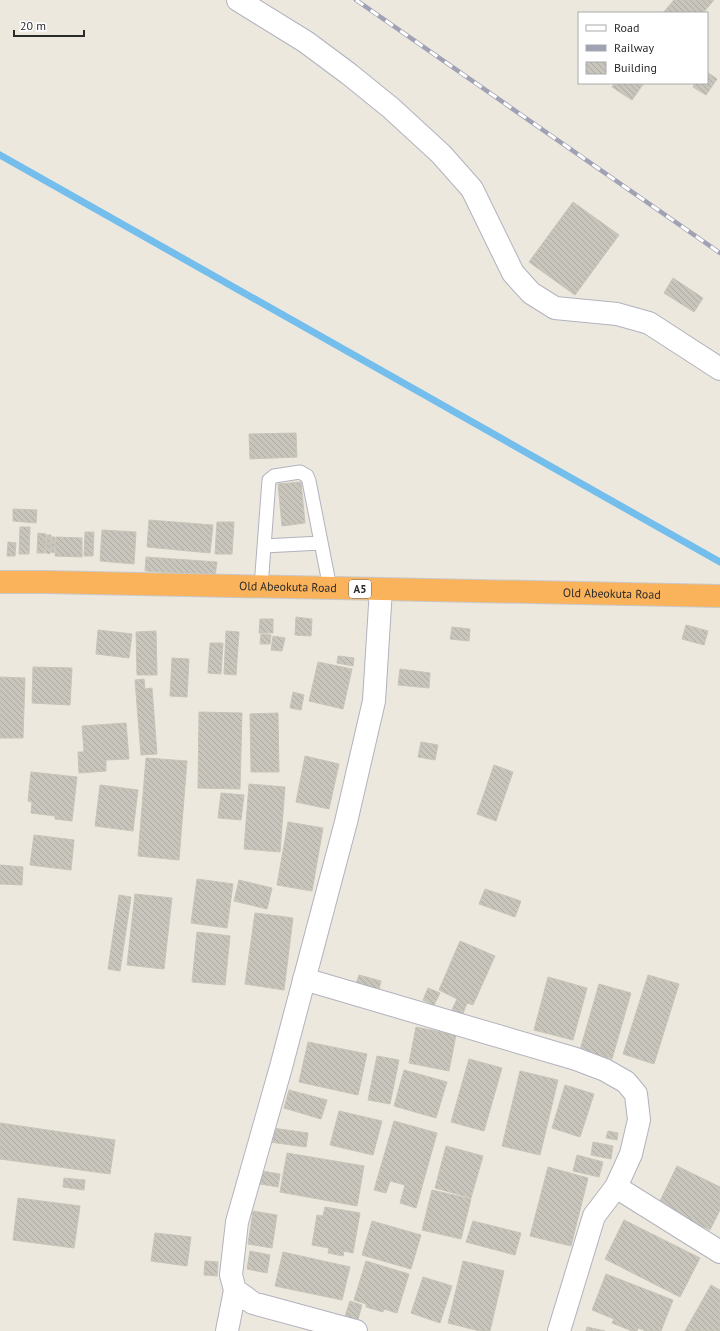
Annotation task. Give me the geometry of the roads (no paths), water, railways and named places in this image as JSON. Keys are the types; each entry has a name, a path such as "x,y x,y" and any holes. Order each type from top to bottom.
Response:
{"highway":[{"name":"Old Abeokuta Road","path":"0,582 720,596"}],"street":[{"path":"238,0 306,42 349,74 391,108 441,154 472,189 513,273 531,293 555,308 617,314 649,323 720,369"},
{"path":"227,1331 235,1290 232,1275 237,1222 346,822 374,701 381,589"},
{"path":"304,979 568,1057 605,1070 626,1082 636,1094 639,1120 631,1154 616,1187 594,1216 558,1331"},
{"path":"616,1187 720,1252"},
{"path":"235,1290 253,1303 356,1331"}],"lane":[{"path":"261,587 269,480 274,476 300,472 307,476 309,482 330,588"},
{"path":"264,546 321,543"}],"waterway":[{"path":"0,155 720,562"}],"railway":[{"path":"356,0 720,253"}]}
